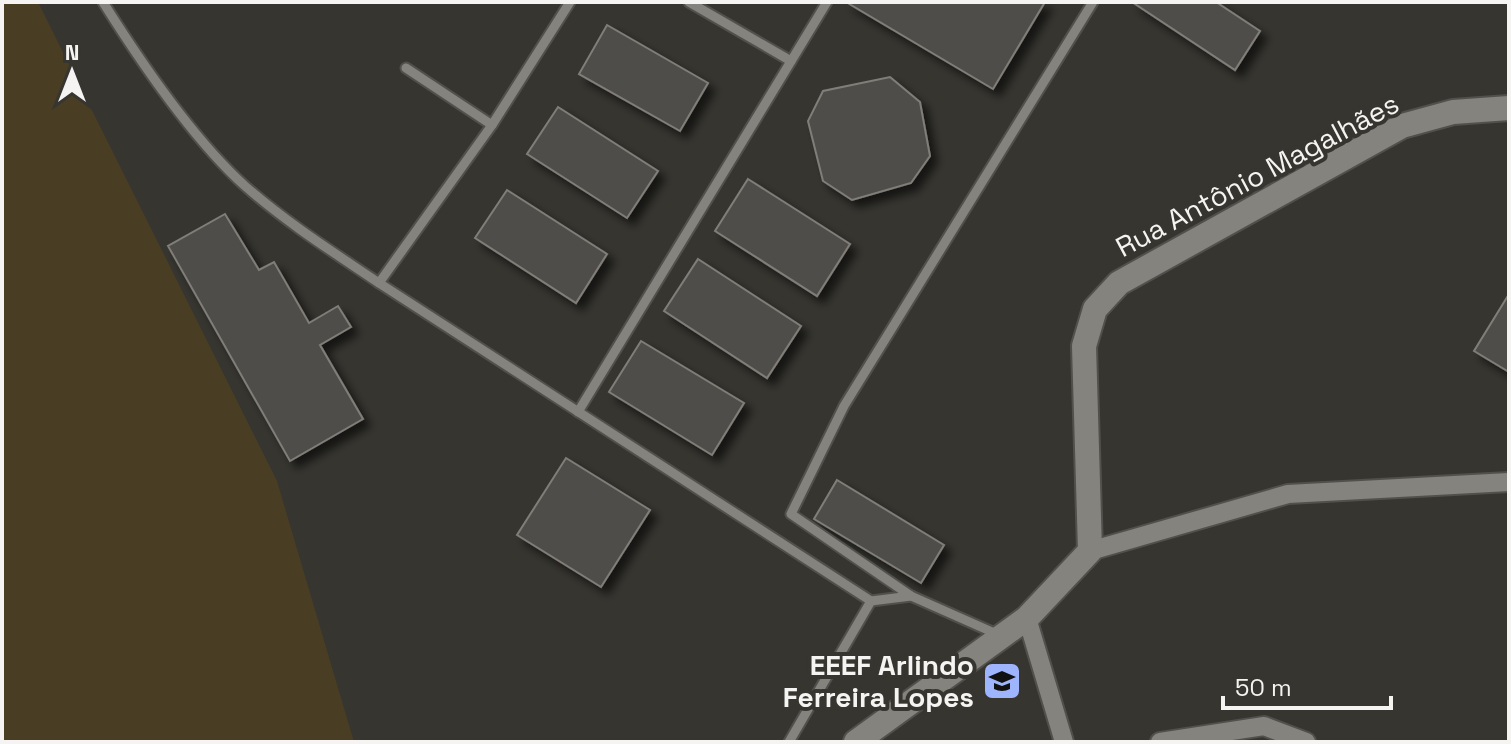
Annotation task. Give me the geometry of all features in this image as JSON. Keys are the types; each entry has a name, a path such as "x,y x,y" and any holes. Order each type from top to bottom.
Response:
{"street":[{"name":"Rua Antônio Magalhães","path":"1090,551 1084,346 1095,309 1119,283 1402,126 1453,112 1509,108"},
{"path":"856,742 1027,618 1090,551 1288,494 1509,482"},
{"path":"1027,618 1064,742"},
{"path":"1160,742 1264,726 1306,742"}],"lane":[{"path":"103,2 145,69 243,184 300,230 871,601 911,596"},
{"path":"379,283 492,125 570,2"},
{"path":"689,2 791,61"},
{"path":"578,412 827,2"},
{"path":"1001,636 911,596 791,514 844,406 1093,2"},
{"path":"406,68 492,125"},
{"path":"789,742 871,601"}],"shaded area":[{"path":"2,2 38,2 277,481 354,742 2,742"}],"building":[{"path":"846,2 1045,2 993,89"},
{"path":"1132,2 1216,2 1260,31 1235,70"},
{"path":"607,25 708,83 680,131 579,74"},
{"path":"890,77 920,102 930,156 911,183 852,200 823,181 808,121 823,91"},
{"path":"558,107 658,171 627,218 527,154"},
{"path":"748,179 850,244 817,296 715,231"},
{"path":"507,190 607,254 576,303 475,238"},
{"path":"225,214 259,270 274,262 309,323 338,306 351,327 320,345 363,419 290,461 168,246"},
{"path":"698,259 801,326 767,378 664,311"},
{"path":"1509,294 1509,372 1474,351"},
{"path":"641,341 744,403 712,455 609,392"},
{"path":"566,458 650,510 601,587 517,535"},
{"path":"837,480 944,545 921,583 814,519"}],"place":[{"name":"EEEF Arlindo Ferreira Lopes","path":"1002,681"}]}
